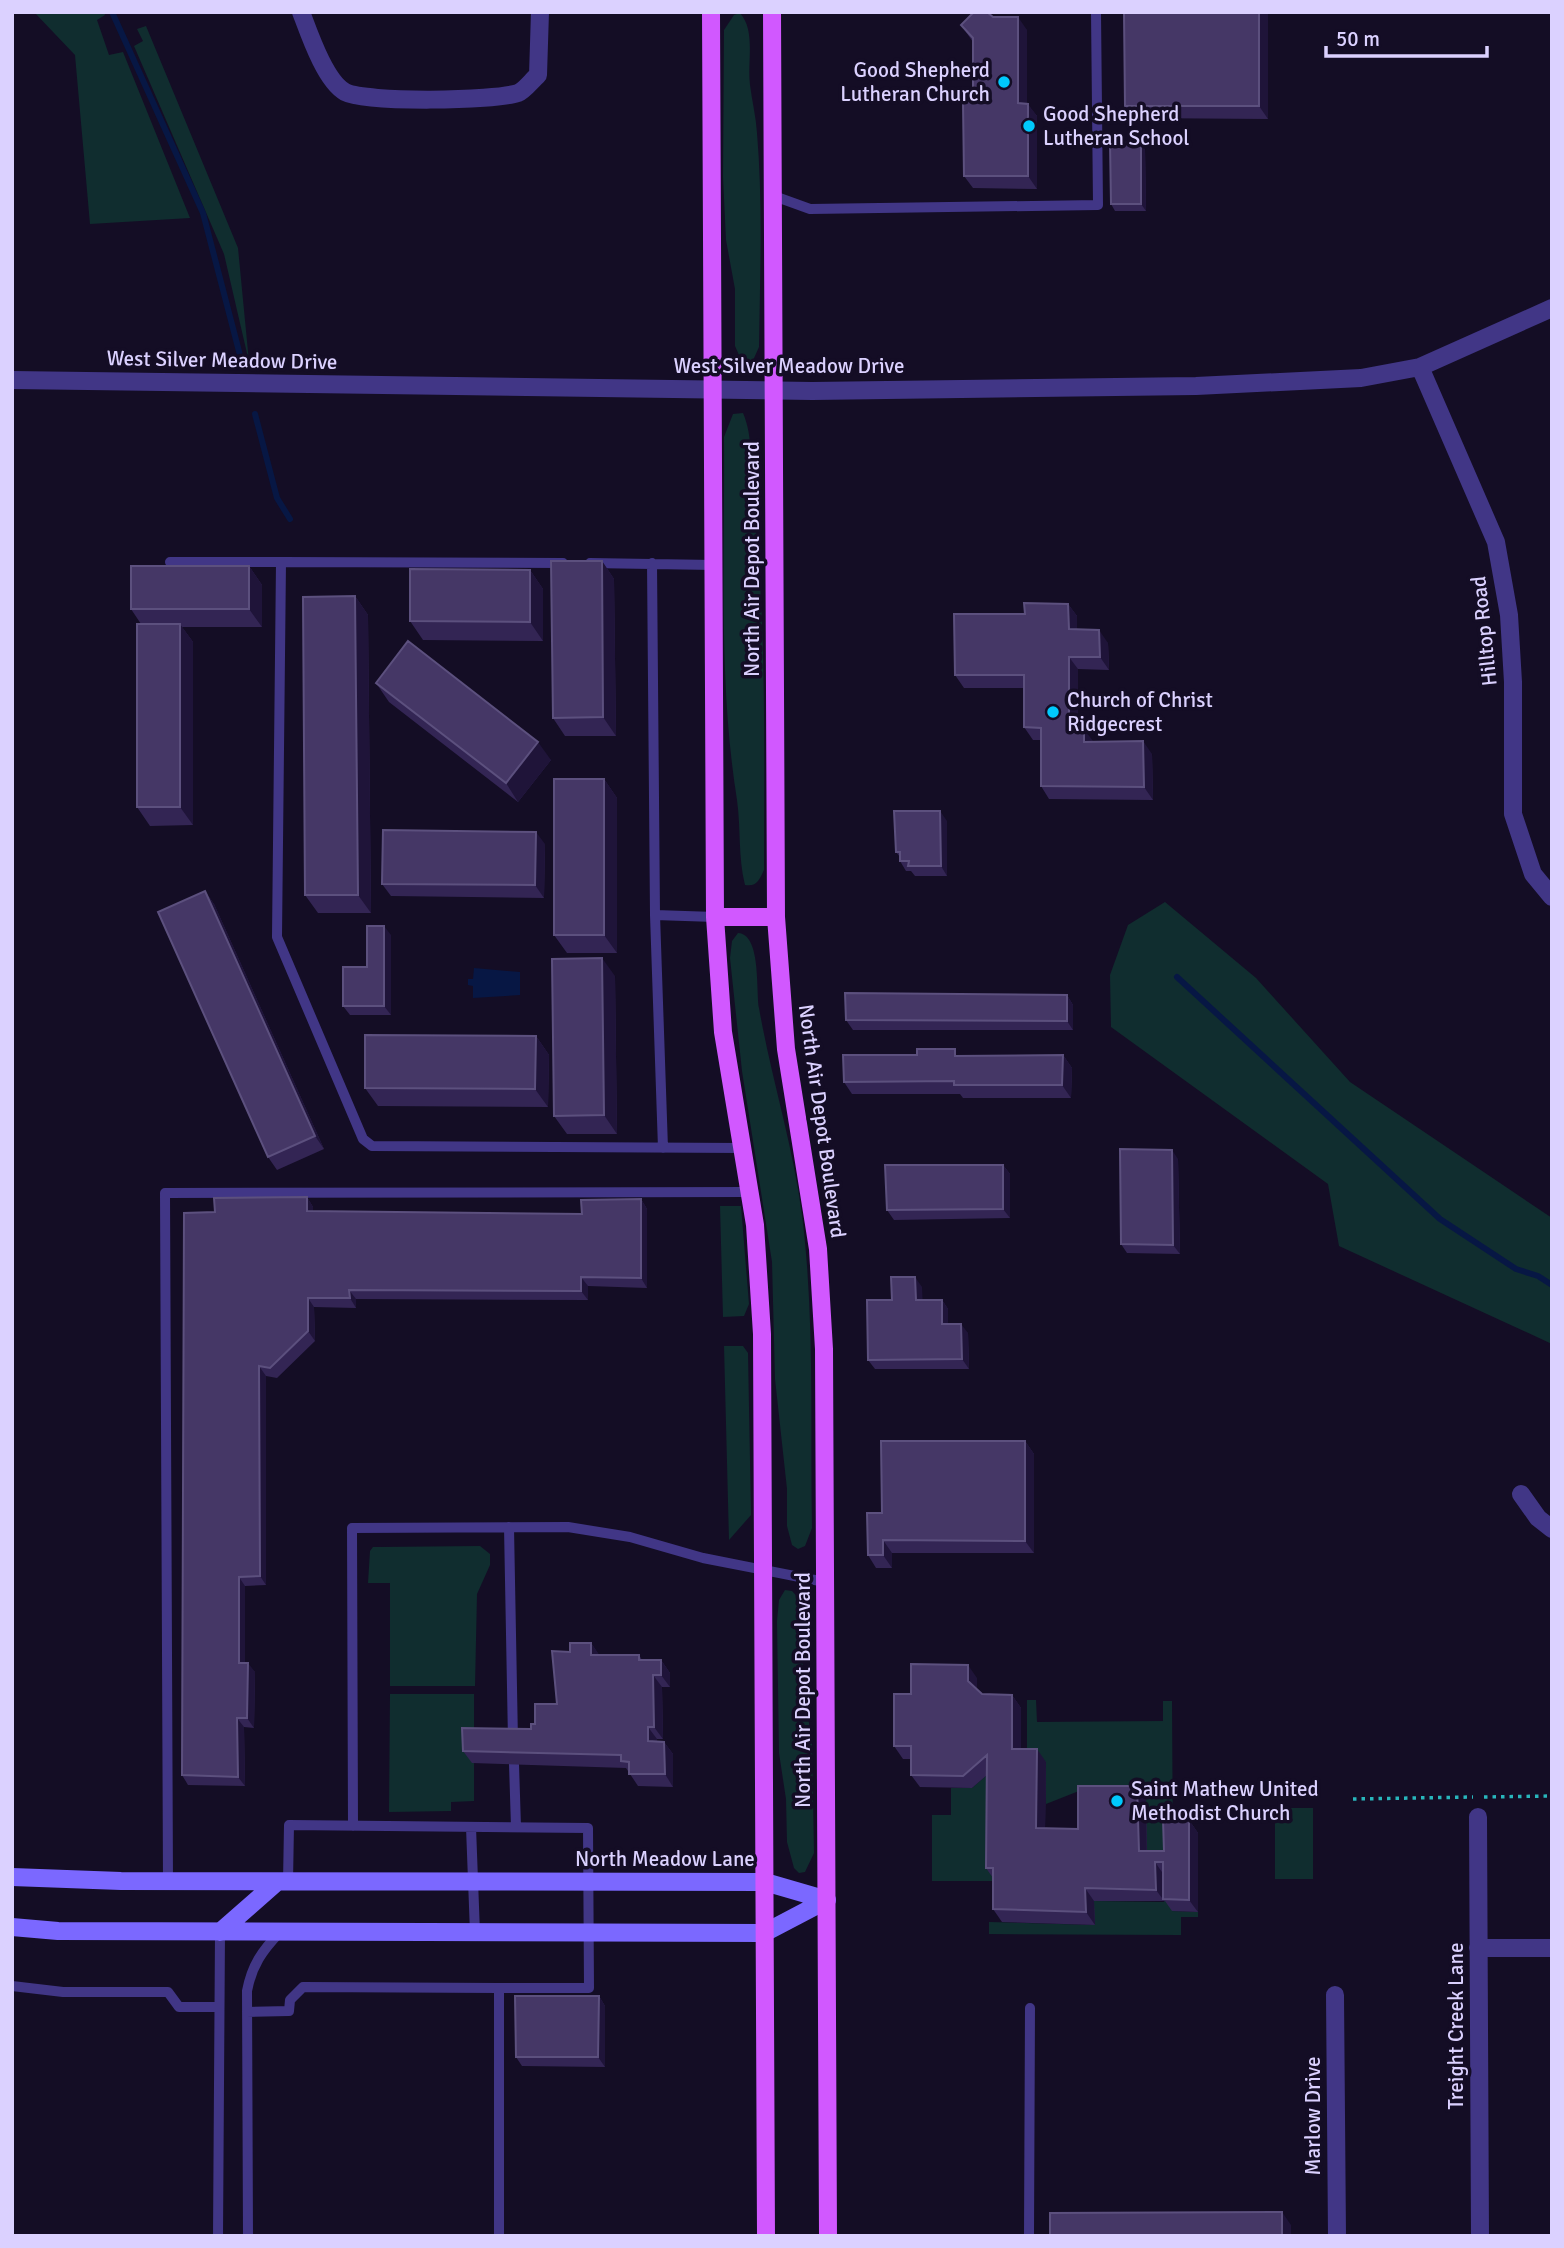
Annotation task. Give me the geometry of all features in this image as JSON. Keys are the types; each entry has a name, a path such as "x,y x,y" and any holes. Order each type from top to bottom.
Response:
{"main road":[{"name":"North Air Depot Boulevard","path":"711,12 715,916 723,1032 750,1192 762,1334 766,2236"},
{"name":"North Air Depot Boulevard","path":"772,12 776,916 786,1049 813,1211 821,1286 828,2236"},
{"path":"715,916 776,916"}],"street":[{"path":"301,12 327,72 345,92 377,97 483,100 520,92 538,75 540,12"},
{"name":"West Silver Meadow Drive","path":"12,380 775,388 813,391 1196,386 1361,378 1420,367 1552,308"},
{"name":"Hilltop Road","path":"1420,367 1496,542 1508,615 1513,669 1513,814 1533,874 1552,897"},
{"path":"1521,1494 1538,1518 1552,1530"},
{"name":"Treight Creek Lane","path":"1478,1817 1480,2236"},
{"name":"North Meadow Lane","path":"12,1877 283,1882 765,1882 827,1900"},
{"path":"220,1932 283,1882"},
{"path":"12,1927 58,1931 764,1933 827,1900"},
{"path":"1478,1948 1552,1948"},
{"name":"Marlow Drive","path":"1335,1995 1337,2236"}],"lane":[{"path":"774,196 810,209 1098,205 1096,12"},
{"path":"170,562 714,565"},
{"path":"281,562 278,937 363,1139 372,1146 742,1148"},
{"path":"652,563 655,915 663,1148"},
{"path":"655,915 715,916"},
{"path":"168,1881 165,1193 750,1192"},
{"path":"509,1527 513,1742"},
{"path":"353,1826 352,1528 568,1527 631,1537 764,1571 825,1582"},
{"path":"514,1764 516,1827"},
{"path":"247,2012 289,2011 290,2000 303,1987 589,1988 591,1882 588,1828 289,1825 283,1882"},
{"path":"471,1827 475,1933"},
{"path":"218,2236 220,1932"},
{"path":"248,2236 247,2012 251,1970 261,1952 280,1932"},
{"path":"12,1986 63,1992 167,1992 180,2007 219,2007"},
{"path":"499,1988 499,2236"},
{"path":"1029,2236 1030,2008"}],"path":[{"path":"1353,1800 1552,1796"}],"green space":[{"path":"34,12 104,12 105,15 97,20 109,55 123,52 190,218 90,224 75,55"},
{"path":"740,13 748,29 750,85 760,186 759,347 750,367 743,364 735,346 735,289 726,240 723,177 724,30 734,15"},
{"path":"146,26 238,248 249,362 224,254 134,46 143,41 137,29"},
{"path":"743,413 750,442 764,680 764,870 752,885 745,885 741,864 727,710 724,619 724,437 733,414"},
{"path":"1165,902 1256,978 1350,1082 1552,1218 1552,1344 1339,1246 1328,1184 1111,1027 1110,975 1128,925"},
{"path":"738,933 751,942 754,952 759,1008 793,1163 806,1254 810,1332 812,1528 805,1546 798,1549 792,1545 787,1526 787,1489 775,1379 772,1262 742,1071 730,958 732,941"},
{"path":"720,1206 741,1206 749,1304 744,1316 723,1317"},
{"path":"724,1346 743,1346 748,1353 751,1515 729,1540"},
{"path":"480,1546 490,1554 490,1565 477,1594 475,1686 390,1686 390,1583 368,1583 370,1551 373,1547"},
{"path":"785,1590 792,1591 802,1602 803,1684 812,1743 814,1853 805,1872 799,1873 794,1868 787,1842 786,1799 779,1753 777,1621 779,1600"},
{"path":"390,1694 474,1694 474,1801 451,1802 451,1811 389,1812"},
{"path":"1027,1700 1036,1700 1037,1722 1163,1721 1163,1701 1172,1701 1173,1864 1147,1863 1089,1787 1046,1804 1046,1762 1027,1762"},
{"path":"995,1768 995,1881 932,1881 932,1815 951,1815 951,1788 972,1788"},
{"path":"1275,1808 1313,1808 1313,1879 1275,1879"},
{"path":"1164,1875 1172,1875 1172,1911 1198,1912 1198,1917 1181,1917 1181,1935 989,1934 989,1922 1094,1925 1094,1901 1164,1902"}],"water":[{"path":"474,968 520,972 520,995 473,998 473,986 468,985 468,979 473,979"}],"building":[{"name":"Good Shepherd Lutheran Church","path":"971,12 987,12 993,17 1018,17 1018,103 1028,104 1028,176 964,176 963,102 973,102 973,38 961,25 973,13"},
{"path":"1124,12 1259,12 1259,106 1125,106"},
{"path":"1110,142 1141,143 1141,204 1111,204"},
{"path":"551,561 602,561 603,717 553,718"},
{"path":"131,566 249,566 249,609 131,609"},
{"path":"410,569 530,570 530,622 410,621"},
{"path":"355,596 358,895 305,895 303,597"},
{"name":"Church of Christ Ridgecrest","path":"1024,603 1068,604 1069,629 1099,630 1100,657 1069,657 1069,728 1084,729 1084,742 1143,741 1144,787 1041,786 1041,728 1024,727 1024,675 955,675 954,614 1025,614"},
{"path":"137,624 180,624 180,807 137,807"},
{"path":"408,641 538,742 506,783 376,683"},
{"path":"554,779 604,779 604,935 554,935"},
{"path":"894,811 940,811 941,866 908,866 909,861 900,861 900,852 896,852"},
{"path":"383,830 536,832 535,885 382,884"},
{"path":"205,891 315,1136 268,1157 158,912"},
{"path":"367,926 384,926 384,1006 343,1006 343,967 367,967"},
{"path":"602,958 604,1115 554,1116 552,959"},
{"path":"845,993 1067,995 1067,1021 846,1020"},
{"path":"365,1035 536,1036 535,1089 365,1088"},
{"path":"917,1049 955,1049 955,1056 1063,1055 1062,1085 954,1085 954,1081 844,1082 843,1055 917,1055"},
{"path":"1120,1149 1172,1150 1173,1245 1121,1244"},
{"path":"885,1165 1003,1165 1003,1209 887,1210"},
{"path":"307,1197 307,1211 582,1214 581,1200 641,1199 641,1278 581,1277 581,1291 349,1290 350,1298 308,1298 308,1331 270,1368 259,1366 260,1576 239,1577 239,1663 248,1663 247,1718 237,1718 238,1777 182,1775 184,1213 215,1212 214,1198"},
{"path":"891,1277 915,1277 916,1300 942,1300 942,1324 961,1324 962,1359 868,1360 867,1300 892,1300"},
{"path":"881,1441 1025,1441 1025,1541 883,1540 883,1555 868,1555 867,1513 882,1513"},
{"path":"570,1643 591,1643 591,1655 639,1655 639,1660 661,1660 661,1675 653,1675 654,1727 648,1727 648,1741 664,1742 665,1774 629,1774 629,1762 621,1761 621,1755 463,1751 462,1728 531,1729 531,1724 535,1724 535,1704 557,1704 552,1651 570,1652"},
{"name":"Saint Mathew United Methodist Church","path":"911,1664 968,1665 968,1681 982,1694 1012,1695 1012,1749 1037,1749 1036,1828 1078,1829 1078,1786 1137,1786 1139,1851 1164,1851 1163,1820 1189,1820 1189,1900 1163,1899 1163,1862 1155,1862 1156,1890 1085,1888 1086,1912 993,1909 993,1868 986,1868 987,1755 963,1776 911,1775 911,1746 894,1746 894,1694 911,1694"},
{"path":"515,1996 599,1996 598,2057 516,2057"},
{"path":"1282,2212 1282,2236 1050,2236 1050,2213"}],"waterway":[{"path":"112,12 203,213 241,359"},
{"path":"255,414 277,498 290,519"},
{"path":"1177,977 1440,1219 1516,1269 1538,1276 1552,1285"}],"place":[{"name":"Good Shepherd Lutheran Church","path":"1004,82"},
{"name":"Good Shepherd Lutheran School","path":"1029,126"},
{"name":"Church of Christ Ridgecrest","path":"1053,712"},
{"name":"Saint Mathew United Methodist Church","path":"1117,1801"}]}
